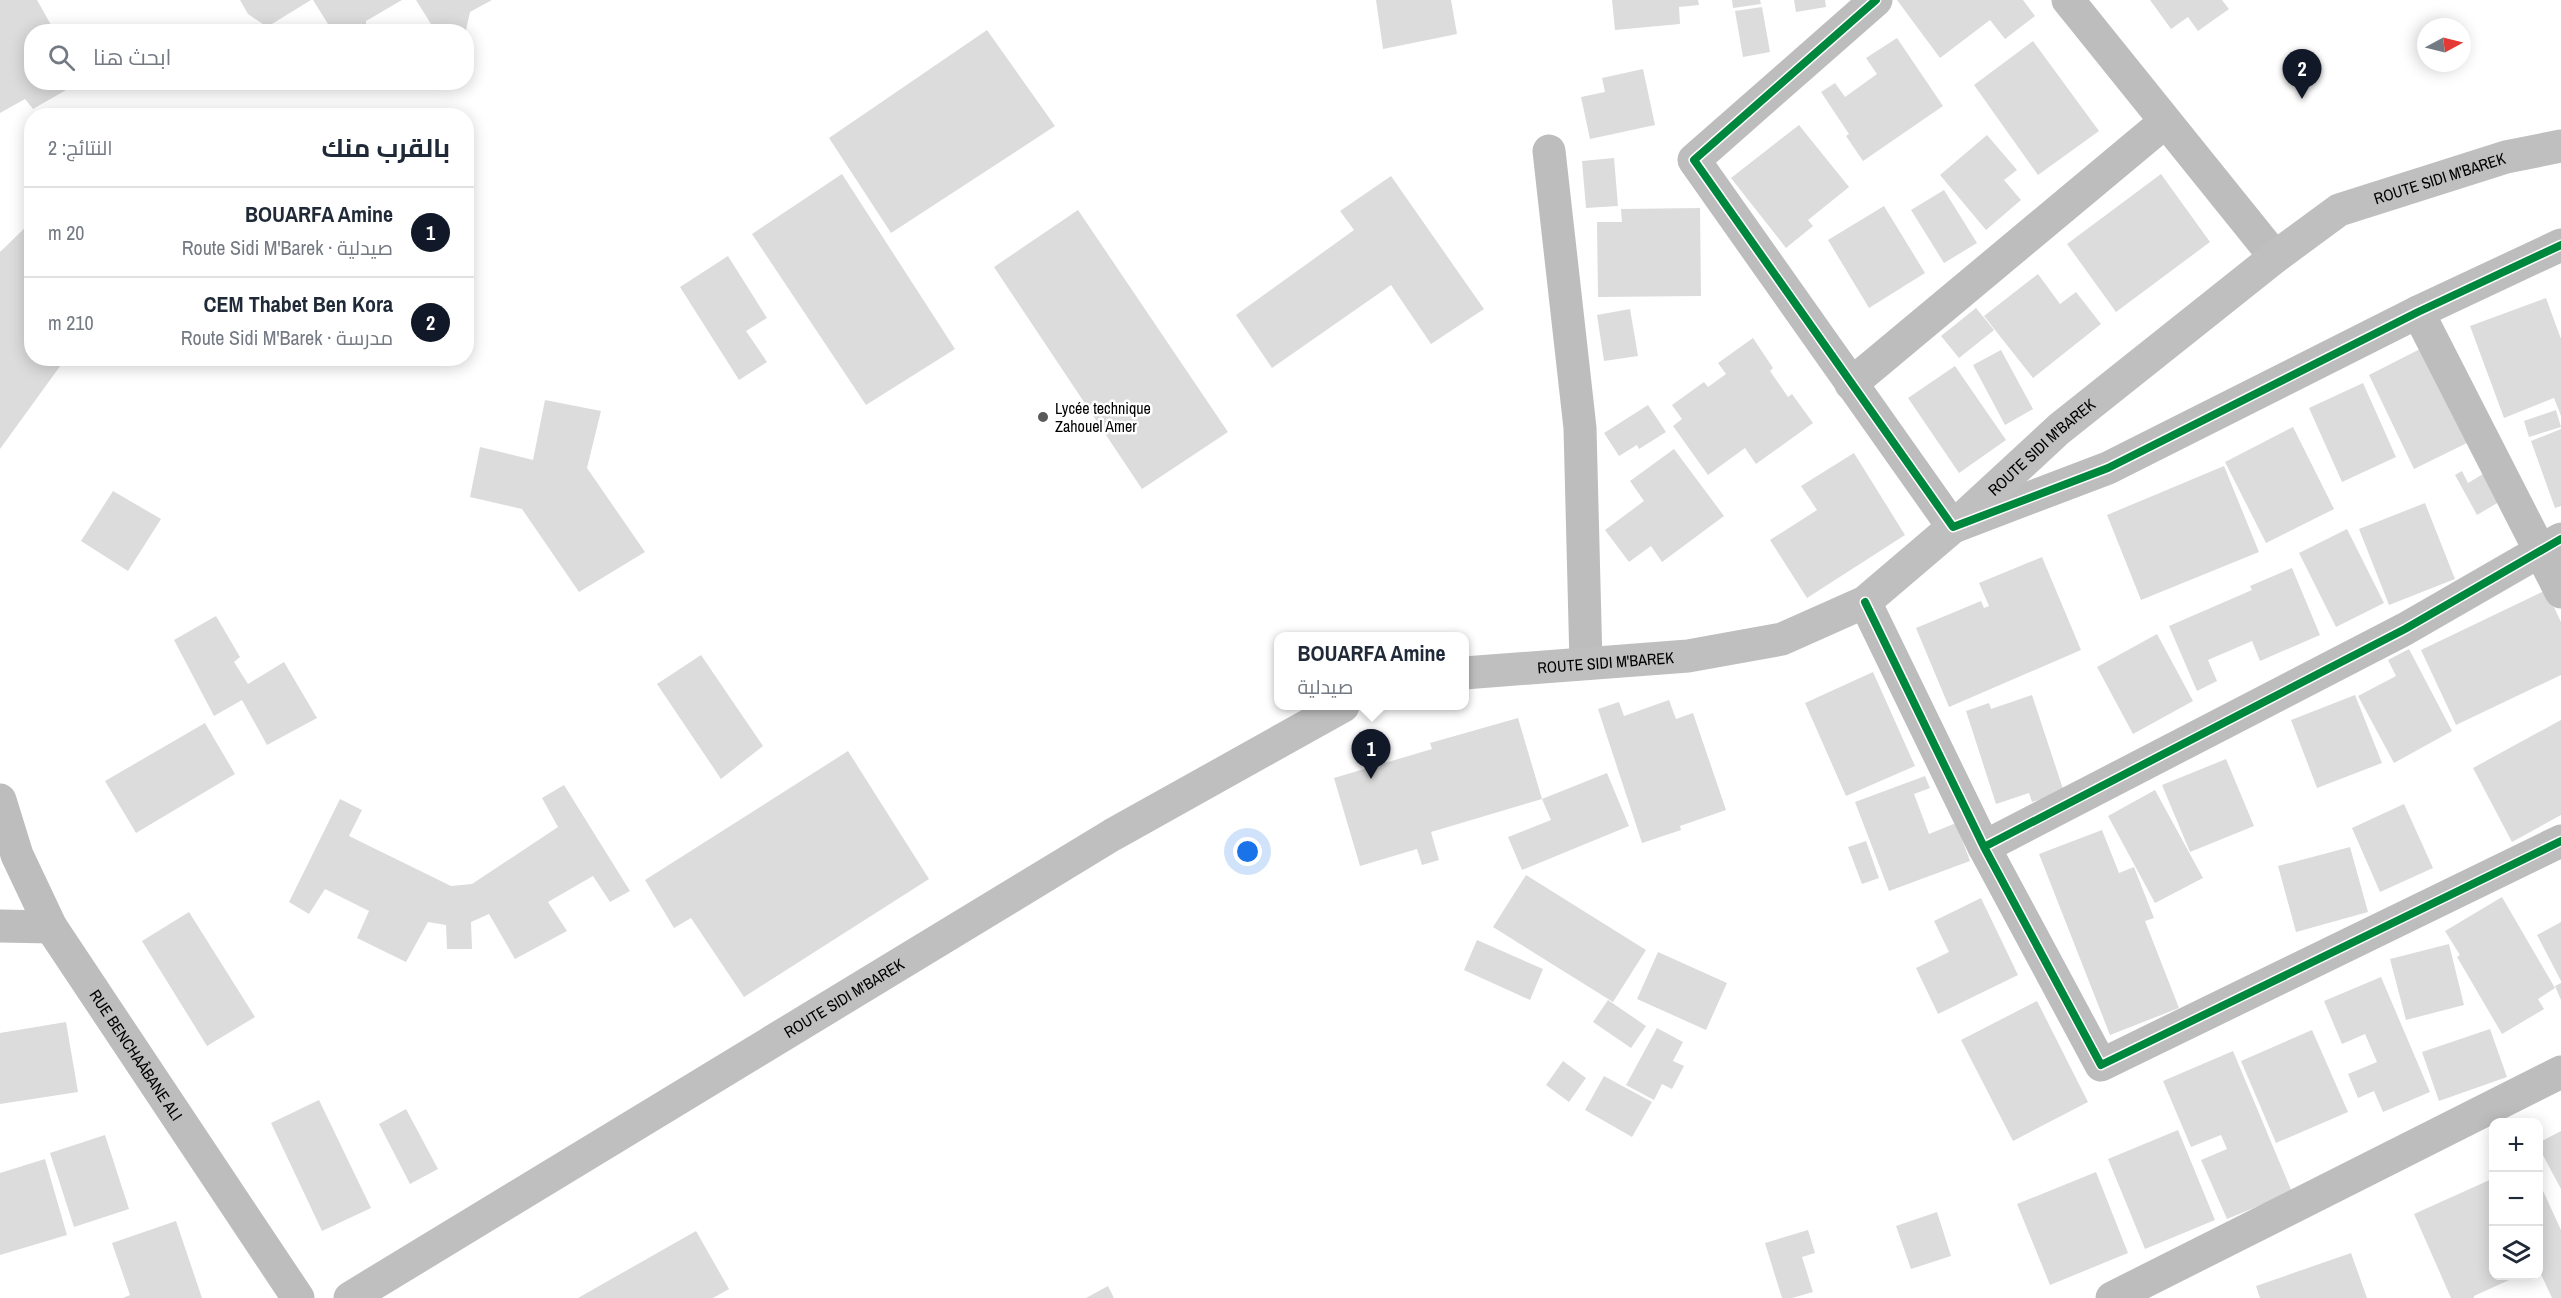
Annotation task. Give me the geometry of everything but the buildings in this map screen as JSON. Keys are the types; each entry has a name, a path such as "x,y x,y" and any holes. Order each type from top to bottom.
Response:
{"main road":[{"name":"ROUTE SIDI M'BAREK","path":"1469,673 1688,656 1782,639 1865,602 1953,528 2059,429 2275,257 2339,210 2505,157 2561,146"},
{"name":"ROUTE SIDI M'BAREK","path":"350,1298 1112,835 1334,710"}],"street":[{"path":"1876,0 1694,160 1953,528 2108,468 2418,312 2561,245"},
{"path":"2068,0 2275,257"},
{"path":"1851,384 2165,122"},
{"path":"1549,151 1580,428 1586,663"},
{"path":"2418,312 2551,544 2561,592"},
{"path":"1984,847 2404,629 2551,544"},
{"path":"1865,602 1984,847 2102,1065 2561,841"},
{"name":"RUE BENCHAÂBANE ALI","path":"0,800 17,855 51,927 298,1298"},
{"path":"0,926 51,927"},
{"path":"2112,1298 2561,1072"}],"cycle path":[{"path":"1876,0 1694,160 1953,527 2108,468 2418,312 2561,245"},
{"path":"1984,847 2405,629 2561,539"},
{"path":"1865,602 1984,847 2101,1065 2561,841"}],"place":[{"name":"CEM Thabet Ben Kora","path":"2302,99"},
{"name":"Lycée technique Zahouel Amer","path":"1043,417"},
{"name":"BOUARFA Amine","path":"1371,779"}]}
